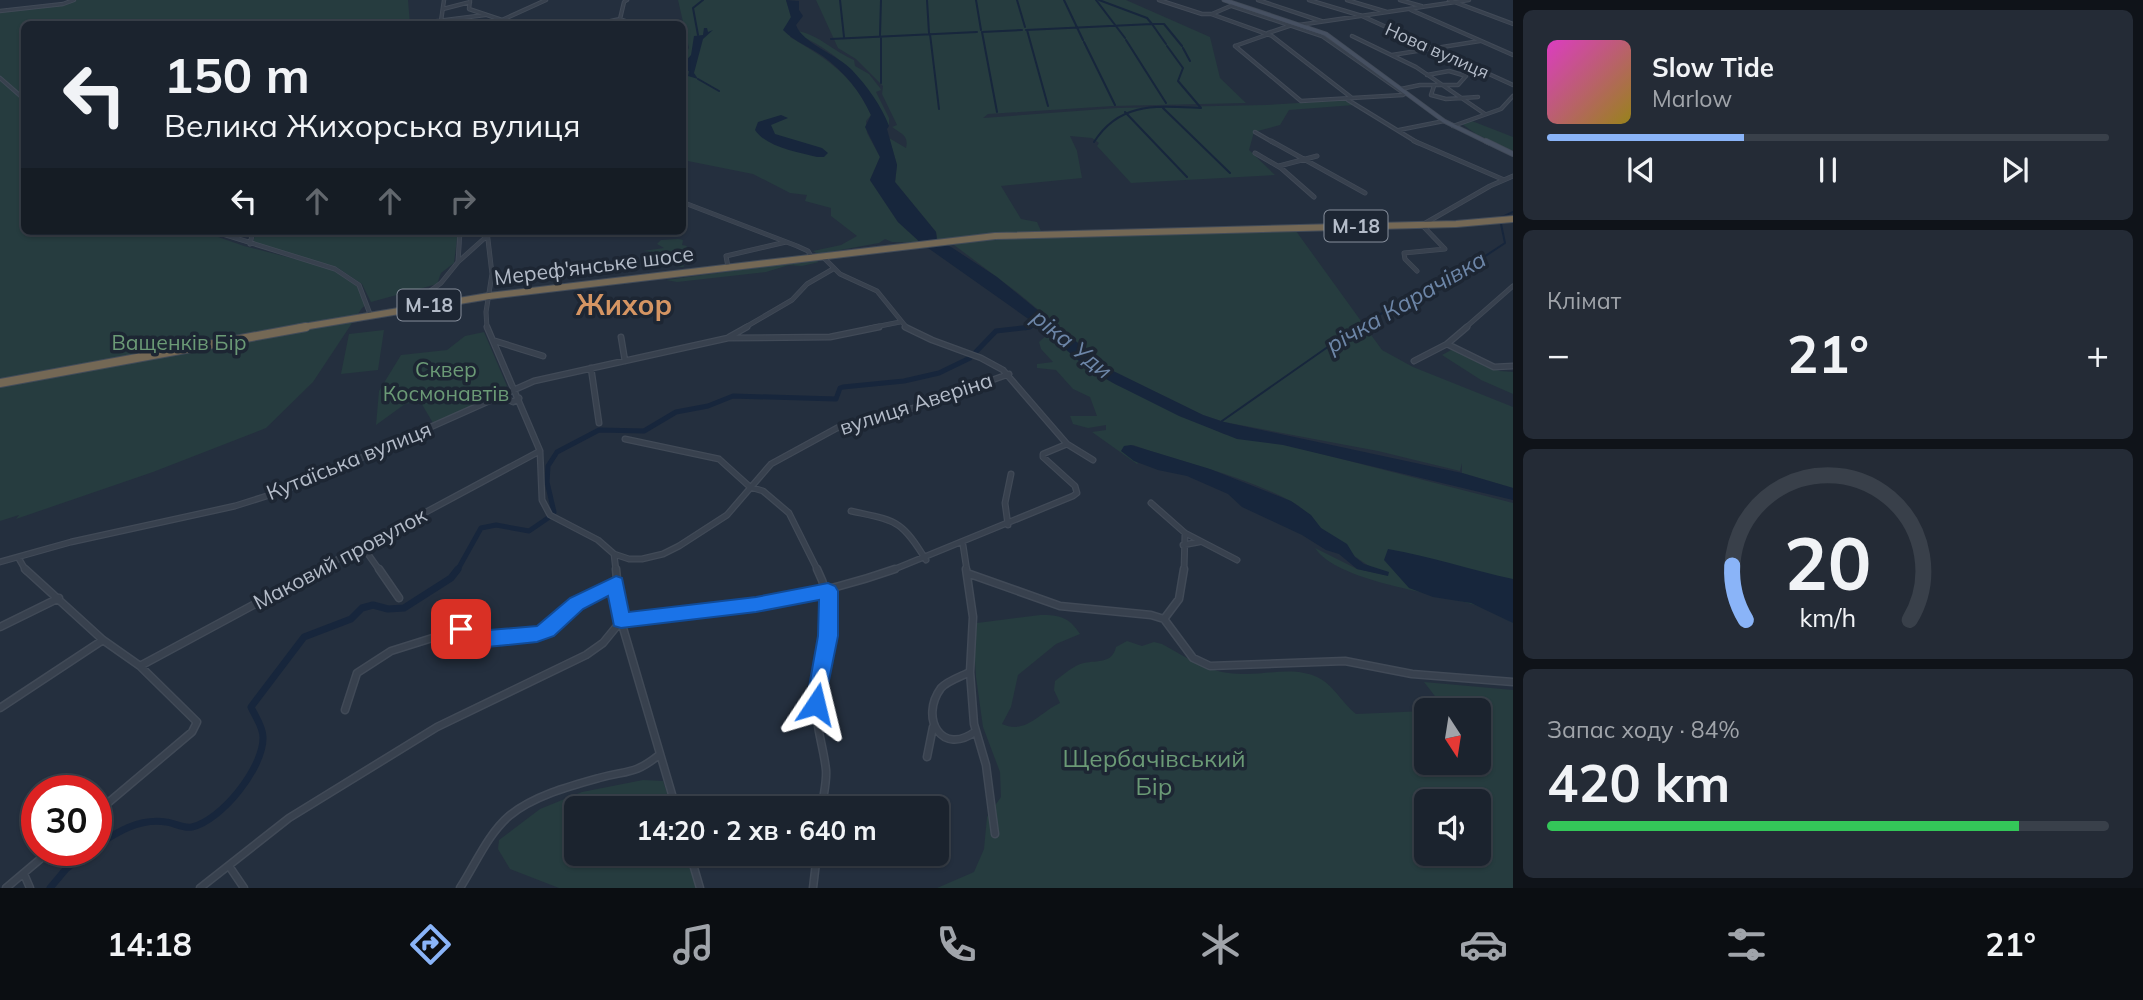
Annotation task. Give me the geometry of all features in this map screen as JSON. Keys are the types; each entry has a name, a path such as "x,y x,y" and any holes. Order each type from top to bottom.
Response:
{"highway":[{"name":"М-18","path":"1422,225 1513,219"},
{"name":"Мереф'янське шосе","path":"0,383 407,308 968,240 1027,234 1422,225"}],"street":[{"path":"0,11 63,4 74,0"},
{"path":"506,21 546,0"},
{"path":"620,19 624,2 627,0"},
{"path":"1159,0 1202,14 1211,14 1268,34 1352,98"},
{"path":"1224,0 1322,36 1444,121 1513,154"},
{"path":"1258,0 1322,22"},
{"name":"Нова вулиця","path":"1309,0 1362,16 1513,85"},
{"path":"1347,0 1388,13"},
{"path":"1400,0 1425,8"},
{"path":"1449,0 1513,24"},
{"path":"1300,25 1469,0"},
{"path":"440,21 445,1 470,1 469,9 498,21"},
{"path":"443,9 459,2"},
{"path":"452,5 459,2"},
{"path":"1211,14 1234,5 1328,35 1406,94"},
{"path":"1410,10 1513,55"},
{"path":"448,21 478,14"},
{"path":"611,21 630,21"},
{"path":"1291,25 1235,46 1301,101 1406,94"},
{"path":"1352,36 1427,75 1485,114"},
{"path":"1389,55 1481,41"},
{"path":"1401,89 1459,85 1466,76 1449,71 1427,75"},
{"path":"0,78 21,96"},
{"path":"1434,86 1431,96 1461,99 1478,97"},
{"path":"1453,126 1501,109 1513,96"},
{"path":"1346,98 1398,131 1469,166 1503,179"},
{"path":"1398,131 1444,121"},
{"path":"1255,132 1365,193"},
{"path":"1255,153 1279,166 1314,197"},
{"path":"1279,166 1317,156"},
{"path":"1417,271 1405,259 1404,253 1445,249 1422,225 1448,214 1503,179 1513,176"},
{"path":"686,203 787,241 808,251 812,259"},
{"path":"224,235 335,269 359,285 370,314"},
{"path":"250,244 252,235"},
{"path":"458,262 460,235"},
{"path":"407,308 441,283 485,235"},
{"path":"487,235 492,257 492,285 485,307 486,325 540,451 542,500 550,515 597,540 614,554 621,621 672,796"},
{"path":"729,268 726,256 787,241"},
{"path":"823,257 833,269 876,291 900,322 929,341 992,362 1009,374 1067,444 1093,460"},
{"path":"728,338 792,300 807,284 833,269"},
{"path":"1414,361 1447,344 1513,286"},
{"name":"Кутаїська вулиця","path":"0,562 71,542 235,506 273,494 314,480 534,381 728,338 831,337 900,322"},
{"path":"621,337 625,361"},
{"path":"495,341 543,356"},
{"path":"1447,344 1494,367 1513,366"},
{"path":"591,368 599,422"},
{"name":"вулиця Аверіна","path":"614,554 629,559 663,554 727,515 771,464 837,428 914,408 1009,374"},
{"path":"499,397 502,395 513,402 519,398"},
{"path":"625,439 719,459 750,487 763,492 789,513 828,591 828,636 816,704 825,771 823,796"},
{"path":"200,888 289,818 437,727 586,655 603,642 621,621 756,604 828,591 926,560 1077,493 1075,486 1043,457 1043,454 1067,444"},
{"name":"Маковий провулок","path":"140,666 540,451"},
{"path":"1008,525 1005,503 1011,474"},
{"path":"1151,503 1185,533 1237,559"},
{"path":"851,511 895,522 909,532 926,560"},
{"path":"1164,619 1176,609 1186,578 1182,559 1185,533"},
{"path":"1184,545 1199,542"},
{"path":"963,545 973,617 970,672 976,731 986,765 995,834"},
{"path":"363,547 399,598"},
{"path":"18,557 27,572 103,640 140,666 197,722 192,732 112,800"},
{"path":"967,573 1060,606 1151,615 1164,619 1193,658 1210,666 1345,661 1412,674 1513,682"},
{"path":"345,710 356,673 391,651 461,629 487,638 547,631 576,604 616,583"},
{"path":"0,627 59,598"},
{"path":"0,708 103,640"},
{"path":"927,757 933,727 932,714 942,687 970,672"},
{"path":"933,727 939,734 961,740 969,738 976,731"},
{"path":"460,888 496,831 510,815 551,793 601,777 640,770 659,755"},
{"path":"6,888 33,866"},
{"path":"229,866 243,888"},
{"path":"694,866 701,888"},
{"path":"813,888 816,866"},
{"path":"24,874 30,888"}],"green space":[{"name":"Ващенків Бір","path":"77,0 408,0 410,21 21,21 21,235 212,235 244,246 335,269 359,285 367,304 313,382 266,428 153,472 16,519 19,515 0,521 0,12"},
{"path":"678,0 786,0 791,17 790,37 838,69 864,101 871,115 866,121 867,133 880,157 870,180 898,222 921,243 892,242 885,239 879,243 818,254 813,251 841,245 857,236 831,216 831,208 805,201 807,195 790,193 753,174 686,161 686,52 689,48 686,21 683,21"},
{"path":"816,0 1126,0 1210,37 1220,78 1246,103 1113,106 988,114 983,118 1117,108 1266,105 1346,100 1354,105 1289,110 1280,125 1254,132 1249,150 1275,175 1131,183 1097,146 1099,143 1092,138 1070,136 1077,151 1082,178 1001,186 1021,219 1037,222 1041,231 937,240 936,232 895,182 897,165 889,138 906,148 906,140 892,127 897,125 882,94 883,86 856,59 838,48"},
{"path":"798,31 813,36 854,60 855,66 869,74 881,90 876,92 889,118 889,126 874,98 853,73 828,51 801,36"},
{"path":"1472,121 1513,137 1513,151 1476,134 1462,124"},
{"path":"1296,231 1382,350 1413,367 1513,407 1513,488 1462,473 1462,463 1460,471 1378,451 1224,422 1203,415 1111,370 1018,293 954,245 987,239"},
{"path":"255,235 458,235 454,263 441,273 437,284 371,302 362,284 338,268 253,243"},
{"path":"661,240 683,240 682,245 687,246 684,253 688,258 682,261 684,267 678,267 676,264 679,261 667,253 643,251 664,248 657,244"},
{"path":"815,260 819,262 802,266 789,265 766,272 677,282 666,280"},
{"path":"384,330 378,370 341,374 349,334"},
{"name":"Сквер Космонавтів","path":"484,332 507,386 486,400 433,423 420,401 405,404 376,425 379,391 401,355 447,350 465,336"},
{"path":"1048,334 1087,368 1115,384 1224,434 1279,443 1513,503 1513,623 1474,605 1386,584 1343,569 1326,559 1315,548 1357,569 1385,575 1342,547 1296,504 1274,493 1214,470 1133,445 1123,451 1137,464 1092,432 1106,430 1106,425 1088,428 1073,424 1070,416 1097,416 1090,397 1073,389 1056,370 1037,368 1037,364 1053,362 1041,349 1039,342"},
{"path":"1453,349 1500,371 1513,372 1513,394 1481,380 1442,355"},
{"name":"Щербачівський Бір","path":"1040,615 1063,618 1080,634 1056,644 1018,675 1011,707 1002,724 1011,727 1026,725 1060,703 1054,690 1055,681 1073,668 1080,664 1108,659 1116,647 1127,641 1142,646 1154,642 1200,665 1220,671 1242,674 1289,671 1317,677 1328,684 1356,714 1414,712 1414,775 1491,775 1491,698 1436,698 1424,682 1513,690 1513,888 937,888 974,872 984,849 987,817 1001,797 1000,772 983,727 974,646 977,623"},
{"path":"643,780 663,781 668,796 572,796"},
{"path":"564,799 564,866 690,866 697,888 559,888 510,869 498,849 499,840 540,809"}],"water":[{"name":"ріка Уди","path":"786,0 799,1 799,10 803,16 796,25 805,38 852,70 878,103 889,126 887,129 897,165 895,182 936,232 937,240 997,277 1111,370 1203,415 1224,422 1462,473 1513,488 1513,500 1283,445 1237,439 1179,416 1087,368 1044,330 921,243 898,222 870,180 880,157 865,127 871,115 867,106 839,69 783,30 791,17"},
{"path":"704,28 707,28 708,32 713,30 703,39 694,73 698,79 688,76 686,61 691,55 694,36 703,35"},
{"path":"781,115 788,118 771,125 775,134 822,148 828,153 824,157 817,157 783,148 767,141 755,130 758,122"},
{"path":"1131,445 1210,469 1291,501 1311,515 1321,528 1347,544 1355,557 1364,564 1389,572 1388,576 1357,569 1339,554 1242,507 1228,494 1187,476 1158,470 1134,461 1121,451 1124,446"},
{"path":"1388,549 1513,579 1513,623 1471,603 1433,597 1409,588 1384,560"}],"waterway":[{"path":"698,35 693,8 703,0"},
{"path":"840,0 844,37"},
{"path":"880,35 881,0"},
{"path":"927,0 929,33"},
{"path":"976,0 981,30"},
{"path":"1017,0 1025,27"},
{"path":"1064,0 1077,28"},
{"path":"1096,0 1116,26"},
{"path":"1099,0 1147,18 1152,24"},
{"path":"1116,26 1152,24"},
{"path":"1152,24 1164,24 1182,46"},
{"path":"1152,24 1166,44"},
{"path":"1077,28 1116,26"},
{"path":"1116,26 1125,38"},
{"path":"1026,30 1077,28"},
{"path":"1077,28 1083,40"},
{"path":"997,112 982,32 1022,30"},
{"path":"1027,30 1048,106"},
{"path":"930,34 977,32"},
{"path":"831,39 930,34"},
{"path":"930,34 939,109"},
{"path":"881,37 881,83"},
{"path":"1126,40 1166,103"},
{"path":"1084,42 1115,105"},
{"path":"1127,114 1155,107 1201,108 1178,81 1183,68 1167,46"},
{"path":"1183,48 1190,61"},
{"path":"698,79 719,91"},
{"path":"1163,108 1230,173"},
{"path":"1094,142 1104,129 1127,114"},
{"path":"1127,114 1187,177"},
{"name":"річка Карачівка","path":"1500,218 1513,212"},
{"name":"річка Карачівка","path":"1222,421 1362,323 1446,282 1505,243 1501,224"},
{"name":"ріка Уди","path":"1028,327 1040,322"},
{"name":"ріка Уди","path":"554,512 547,482 548,466 557,452 599,430 644,431 676,412 708,406 733,396 836,399 843,387 904,381 939,373 970,358 996,331 1028,327"},
{"path":"457,571 481,528 496,525 529,531 548,518"},
{"path":"112,836 147,822 192,827 216,814 239,791 257,763 263,733 251,707 304,637 351,619 362,608 373,605 388,609 404,608 451,578 458,569"},
{"path":"50,888 70,866"}],"district":[{"name":"Жихор","path":"624,305"}],"route":[{"path":"461,629 487,638 537,634 547,631 576,604 616,583 621,621 756,604 828,591 828,636 816,704"}]}
